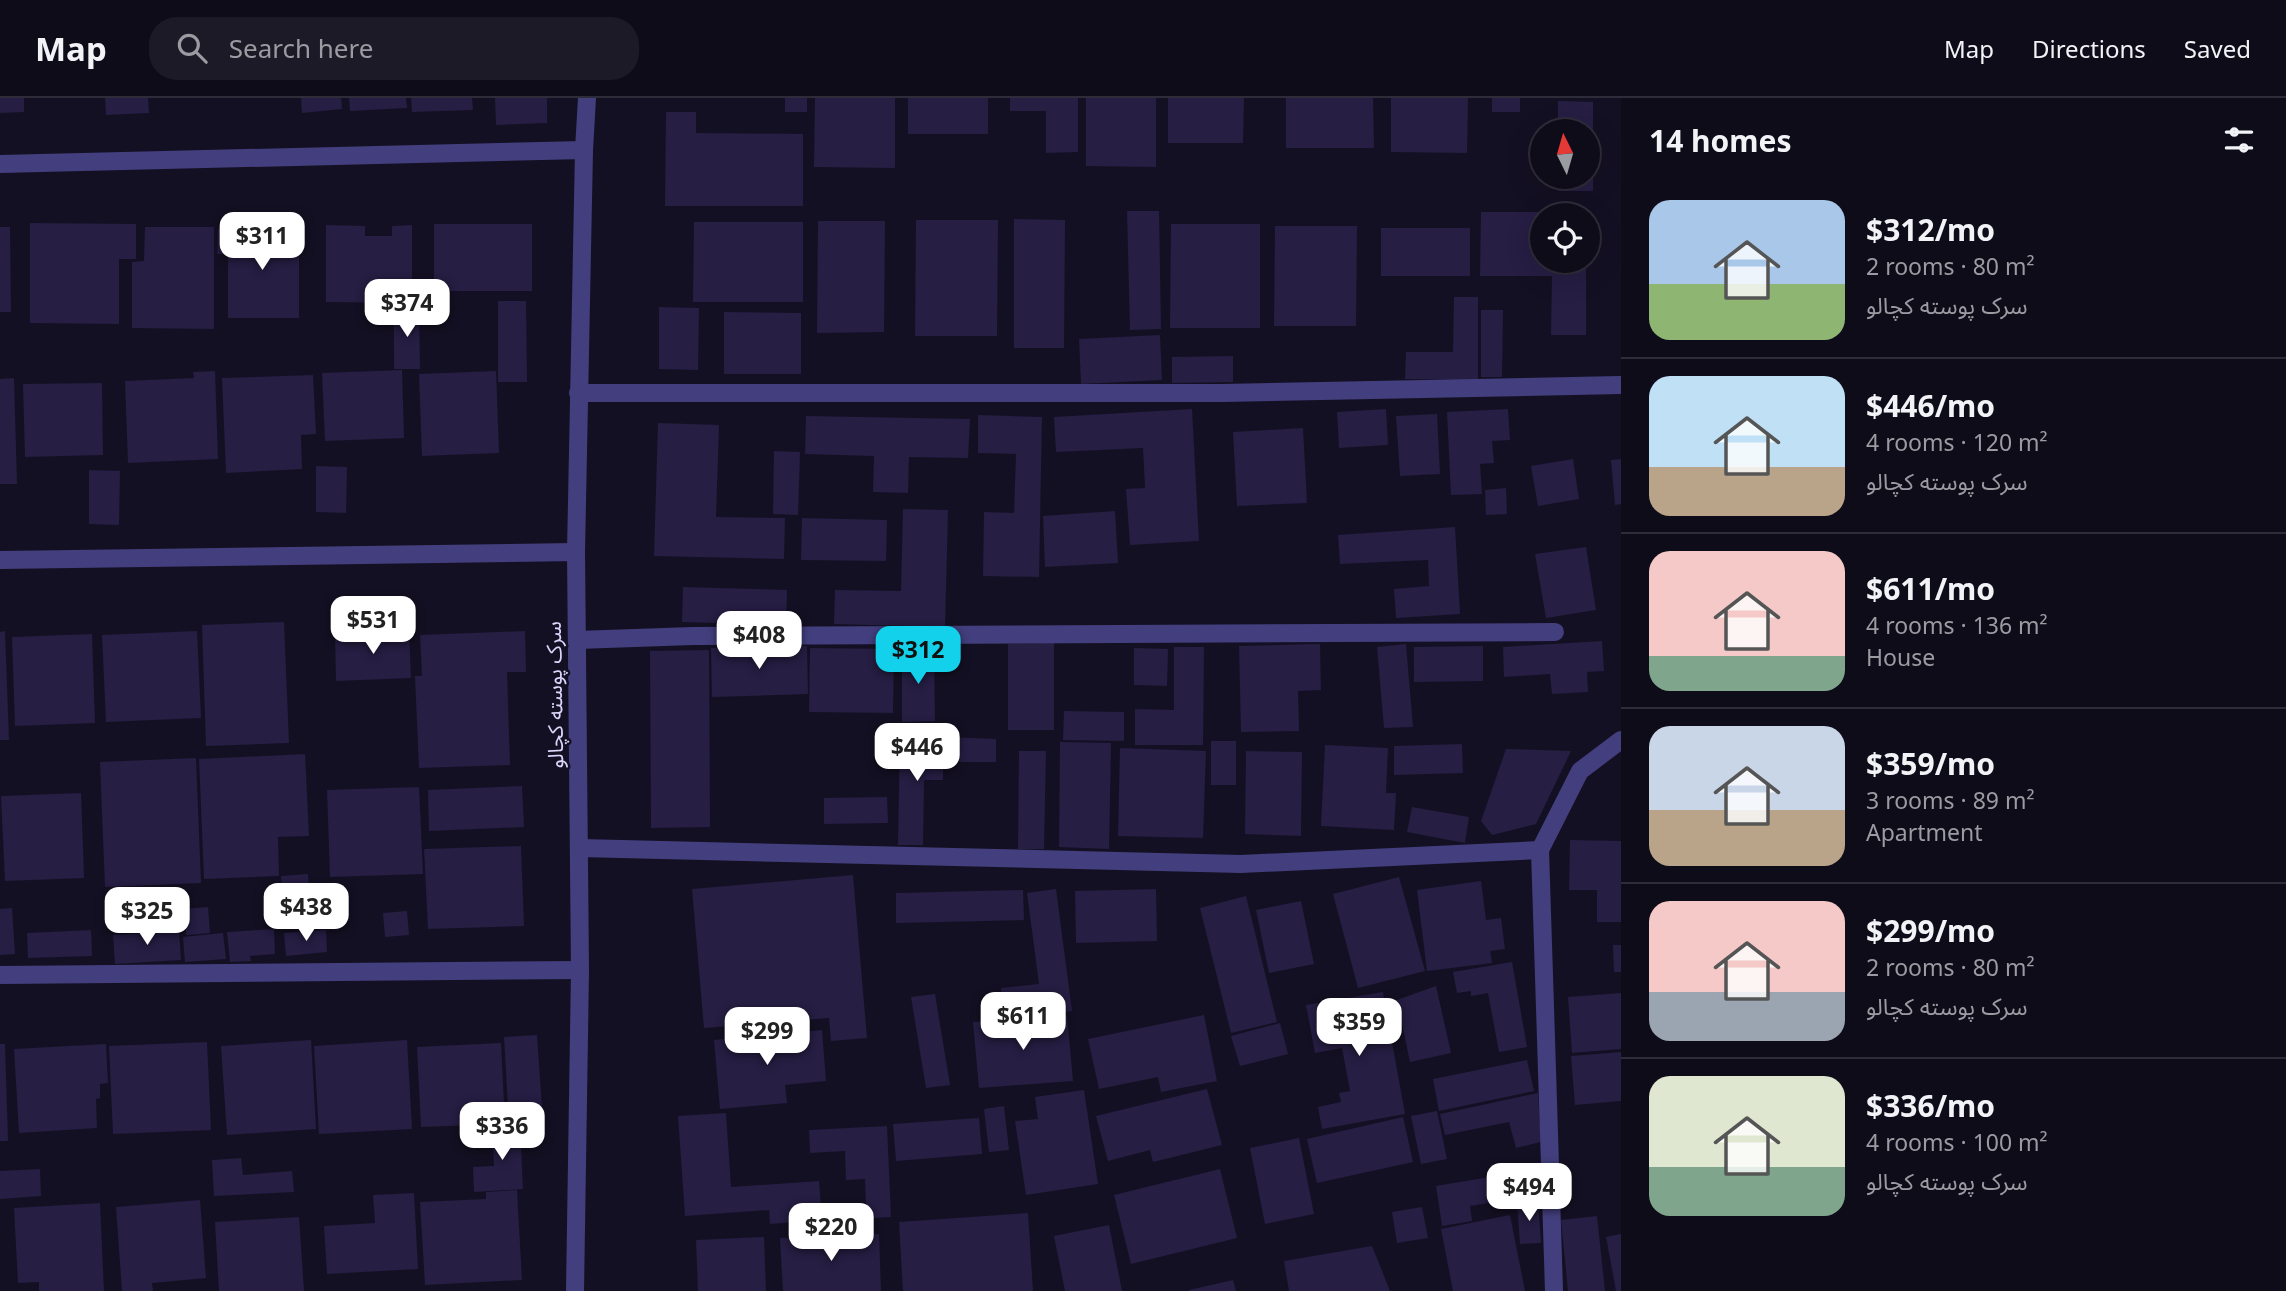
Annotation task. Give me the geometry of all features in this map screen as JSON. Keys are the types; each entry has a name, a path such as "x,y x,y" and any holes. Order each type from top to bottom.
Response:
{"street":[{"name":"سرک پوسته کچالو","path":"575,1291 580,970 576,552 587,98"},
{"path":"0,164 584,150"},
{"path":"578,393 1222,393 1621,385"},
{"path":"0,560 576,552"},
{"path":"577,640 707,636 1555,632"},
{"path":"1554,1291 1541,850 1580,771 1621,740"},
{"path":"580,848 1241,864 1541,850"},
{"path":"0,975 580,970"}],"building":[{"path":"0,98 24,98 24,112 0,113"},
{"path":"105,98 148,98 149,113 106,115"},
{"path":"301,98 341,98 342,109 302,113"},
{"path":"349,98 406,98 407,108 350,111"},
{"path":"411,98 472,98 473,110 412,112"},
{"path":"495,98 547,98 547,123 496,125"},
{"path":"785,98 807,98 807,112 785,112"},
{"path":"815,98 895,98 895,168 814,167"},
{"path":"908,98 988,98 988,134 908,134"},
{"path":"1010,98 1078,98 1078,152 1046,153 1046,111 1010,111"},
{"path":"1086,98 1156,98 1156,167 1086,166"},
{"path":"1168,98 1244,98 1243,143 1168,143"},
{"path":"1286,98 1373,98 1374,148 1286,148"},
{"path":"1391,98 1468,98 1467,153 1391,152"},
{"path":"1492,98 1520,98 1520,112 1492,112"},
{"path":"1558,101 1593,102 1593,119 1558,119"},
{"path":"666,112 696,112 696,133 803,134 803,206 665,206"},
{"path":"1558,189 1593,189 1593,191"},
{"path":"1127,211 1159,211 1161,329 1130,330"},
{"path":"1481,212 1530,212 1530,273 1586,273 1586,335 1551,335 1552,276 1480,276"},
{"path":"1014,219 1065,220 1064,348 1014,348"},
{"path":"916,220 998,220 997,336 915,336"},
{"path":"818,221 885,221 884,332 817,333"},
{"path":"694,222 803,222 803,302 693,302"},
{"path":"30,223 136,224 136,259 119,259 119,324 30,323"},
{"path":"434,224 532,224 532,291 434,291"},
{"path":"1171,224 1260,224 1260,328 1170,328"},
{"path":"326,225 365,226 365,236 392,236 392,226 412,225 412,303 326,302"},
{"path":"1275,226 1357,226 1356,326 1274,326"},
{"path":"0,227 10,227 11,312 0,312"},
{"path":"145,227 214,227 214,329 132,328 132,262 144,261"},
{"path":"1381,228 1470,228 1470,276 1381,276"},
{"path":"218,229 299,230 299,318 228,318 228,254 217,254"},
{"path":"1454,297 1478,297 1478,380 1405,379 1406,352 1453,352"},
{"path":"498,301 526,301 527,382 498,382"},
{"path":"659,307 699,308 698,370 659,369"},
{"path":"419,309 420,369 394,369 394,310"},
{"path":"1481,310 1503,310 1502,377 1481,377"},
{"path":"724,312 801,313 801,374 724,374"},
{"path":"1160,335 1162,380 1081,384 1079,339"},
{"path":"1233,356 1233,382 1172,383 1172,357"},
{"path":"402,370 404,438 325,441 322,373"},
{"path":"215,371 218,459 128,463 125,381 194,378 193,372"},
{"path":"496,371 499,453 422,456 419,374"},
{"path":"313,375 316,434 301,435 302,469 226,473 222,378"},
{"path":"14,378 17,484 0,484 0,379"},
{"path":"102,383 103,455 25,457 23,384"},
{"path":"1192,409 1199,541 1130,545 1126,489 1145,488 1143,448 1056,452 1054,417"},
{"path":"1386,409 1388,445 1339,448 1337,412"},
{"path":"1508,409 1510,440 1492,441 1494,463 1480,464 1482,494 1451,495 1447,412"},
{"path":"1437,414 1440,474 1400,476 1396,416"},
{"path":"978,415 1042,417 1039,577 983,576 984,512 1014,513 1016,454 978,453"},
{"path":"806,416 970,419 968,458 909,457 908,493 873,492 874,456 805,454"},
{"path":"658,423 719,425 716,517 785,518 784,559 654,556"},
{"path":"1303,428 1307,503 1237,506 1233,432"},
{"path":"774,451 800,452 798,515 773,514"},
{"path":"1573,459 1579,499 1538,506 1531,466"},
{"path":"1621,459 1621,504 1615,505 1611,460"},
{"path":"316,466 347,467 346,513 316,512"},
{"path":"89,470 120,471 119,525 89,524"},
{"path":"1506,488 1507,514 1486,515 1485,490"},
{"path":"903,509 948,510 945,627 834,624 835,590 901,591"},
{"path":"1115,511 1118,563 1045,567 1043,516"},
{"path":"802,518 887,520 886,561 801,560"},
{"path":"1455,527 1460,614 1396,618 1394,589 1429,586 1428,560 1340,564 1338,535"},
{"path":"1586,547 1596,610 1546,618 1535,554"},
{"path":"683,587 787,590 786,625 682,622"},
{"path":"284,622 289,743 206,746 202,625"},
{"path":"409,630 411,678 336,681 335,633"},
{"path":"5,631 9,740 0,740 0,632"},
{"path":"197,631 201,718 106,722 102,635"},
{"path":"525,631 526,672 507,672 510,765 419,768 415,676 422,676 420,635"},
{"path":"92,634 95,723 15,726 12,637"},
{"path":"1602,641 1604,671 1587,672 1588,692 1552,694 1550,674 1504,677 1503,647"},
{"path":"1054,643 1054,730 1008,730 1008,644"},
{"path":"1320,644 1321,690 1298,691 1299,731 1241,732 1239,646"},
{"path":"1406,644 1413,727 1384,728 1377,647"},
{"path":"807,646 808,694 712,697 711,648"},
{"path":"1483,646 1483,681 1414,682 1414,647"},
{"path":"1174,647 1204,647 1203,745 1135,745 1135,709 1174,710"},
{"path":"810,648 894,649 893,713 809,712"},
{"path":"1134,648 1168,649 1167,686 1134,685"},
{"path":"709,650 710,827 651,828 650,651"},
{"path":"934,650 935,721 902,722 902,651"},
{"path":"1064,711 1124,712 1124,741 1063,740"},
{"path":"900,735 943,736 943,780 924,780 923,845 898,845"},
{"path":"947,737 996,739 996,762 947,762"},
{"path":"1211,741 1236,741 1236,785 1211,785"},
{"path":"1060,742 1111,743 1109,849 1059,847"},
{"path":"1462,744 1463,773 1394,775 1394,746"},
{"path":"1325,745 1388,748 1386,793 1396,793 1394,830 1321,826"},
{"path":"1120,748 1206,751 1203,838 1118,836"},
{"path":"1506,749 1571,751 1536,824 1492,835 1481,821"},
{"path":"1019,751 1046,751 1044,849 1018,849"},
{"path":"1246,751 1302,752 1301,836 1245,834"},
{"path":"305,754 309,836 278,837 279,876 204,879 199,759"},
{"path":"196,758 201,883 105,887 100,762"},
{"path":"522,786 524,827 429,831 428,790"},
{"path":"419,787 423,874 330,877 327,790"},
{"path":"81,793 84,878 5,881 1,796"},
{"path":"887,797 888,823 824,824 824,798"},
{"path":"1412,807 1469,817 1465,843 1407,832"},
{"path":"1570,840 1621,841 1621,922 1597,922 1597,890 1569,890"},
{"path":"521,846 524,926 428,929 424,849"},
{"path":"308,874 312,925 285,928 281,876"},
{"path":"853,875 867,1038 831,1041 829,1018 704,1028 692,889"},
{"path":"1399,877 1425,971 1358,988 1333,894"},
{"path":"1481,881 1486,920 1501,918 1505,949 1490,951 1492,963 1427,971 1417,890"},
{"path":"1056,889 1072,1011 1043,1015 1041,999 1041,1010 1004,1015 1001,988 1039,984 1027,893"},
{"path":"1156,889 1157,941 1076,943 1075,891"},
{"path":"1023,890 1024,920 896,923 896,893"},
{"path":"1246,896 1277,1022 1231,1033 1200,908"},
{"path":"1301,901 1314,964 1269,973 1256,910"},
{"path":"208,907 210,933 186,935 185,909"},
{"path":"12,908 15,954 0,955 0,909"},
{"path":"407,911 409,935 385,937 383,913"},
{"path":"274,929 275,954 250,956 251,961 230,962 227,932"},
{"path":"91,930 92,956 28,958 27,933"},
{"path":"326,930 327,952 286,956 284,933"},
{"path":"179,931 181,960 115,964 113,935"},
{"path":"223,933 226,959 185,962 183,937"},
{"path":"1613,945 1621,945 1621,972 1614,972"},
{"path":"1512,962 1527,1047 1499,1052 1488,993 1471,996 1471,991 1457,993 1453,972"},
{"path":"1436,986 1451,1053 1410,1062 1397,1000"},
{"path":"1383,992 1405,1114 1322,1129 1318,1107 1341,1102 1339,1093 1350,1091 1342,1048 1315,1053 1306,1005"},
{"path":"1621,993 1621,1049 1572,1053 1568,997"},
{"path":"935,994 950,1085 926,1088 911,997"},
{"path":"1067,1015 1073,1081 979,1088 973,1022"},
{"path":"1204,1015 1217,1081 1161,1092 1158,1077 1099,1089 1088,1039"},
{"path":"1280,1023 1288,1054 1240,1066 1231,1036"},
{"path":"822,1030 826,1081 785,1085 787,1103 720,1109 714,1040"},
{"path":"537,1035 543,1122 509,1124 504,1037"},
{"path":"311,1040 316,1129 227,1135 221,1046"},
{"path":"407,1040 412,1129 319,1134 314,1046"},
{"path":"207,1042 211,1130 113,1134 109,1046"},
{"path":"501,1043 505,1124 421,1127 417,1047"},
{"path":"0,1044 5,1044 8,1141 0,1141"},
{"path":"106,1044 108,1083 100,1084 100,1098 96,1099 97,1128 19,1133 14,1049"},
{"path":"1621,1052 1621,1101 1575,1105 1571,1056"},
{"path":"1527,1060 1534,1091 1439,1111 1433,1079"},
{"path":"1207,1089 1222,1145 1153,1162 1150,1150 1108,1161 1096,1116"},
{"path":"1084,1090 1098,1184 1026,1195 1015,1121 1038,1119 1035,1097"},
{"path":"1538,1093 1541,1142 1516,1148 1509,1122 1445,1135 1440,1114"},
{"path":"1004,1106 1009,1150 989,1152 984,1109"},
{"path":"1437,1111 1447,1159 1421,1164 1411,1116"},
{"path":"726,1113 731,1187 819,1181 822,1220 770,1224 769,1210 685,1216 678,1116"},
{"path":"1403,1117 1413,1162 1317,1183 1307,1139"},
{"path":"979,1118 982,1154 896,1161 893,1124"},
{"path":"520,1125 523,1189 474,1192 473,1167 494,1166 492,1126"},
{"path":"887,1126 891,1217 858,1219 857,1208 866,1207 865,1179 846,1180 845,1151 810,1153 809,1130"},
{"path":"1299,1138 1314,1214 1265,1224 1250,1148"},
{"path":"241,1158 243,1175 292,1171 294,1192 214,1196 212,1160"},
{"path":"40,1169 41,1196 0,1199 0,1171"},
{"path":"1220,1169 1237,1238 1131,1264 1114,1195"},
{"path":"1502,1175 1507,1200 1470,1206 1472,1221 1442,1226 1436,1186"},
{"path":"517,1190 522,1280 425,1285 420,1202 486,1199 486,1192"},
{"path":"414,1193 418,1269 327,1274 324,1226 375,1223 373,1195"},
{"path":"200,1200 206,1278 152,1283 153,1291 122,1291 116,1207"},
{"path":"1538,1201 1541,1243 1520,1244 1517,1203"},
{"path":"100,1203 104,1291 39,1291 39,1282 18,1283 14,1208"},
{"path":"1422,1207 1428,1238 1397,1243 1392,1212"},
{"path":"1028,1213 1033,1291 903,1291 899,1222"},
{"path":"1510,1215 1525,1291 1453,1291 1441,1229"},
{"path":"1597,1216 1605,1291 1568,1291 1561,1220"},
{"path":"299,1217 304,1291 219,1291 215,1222"},
{"path":"1109,1225 1122,1291 1065,1291 1054,1236"},
{"path":"879,1234 881,1291 783,1291 780,1238"},
{"path":"1621,1234 1621,1291 1616,1291 1606,1237"},
{"path":"764,1237 766,1291 698,1291 696,1240"},
{"path":"1372,1246 1390,1291 1289,1291 1284,1261"},
{"path":"1233,1280 1236,1291 1189,1291 1189,1290"}]}
